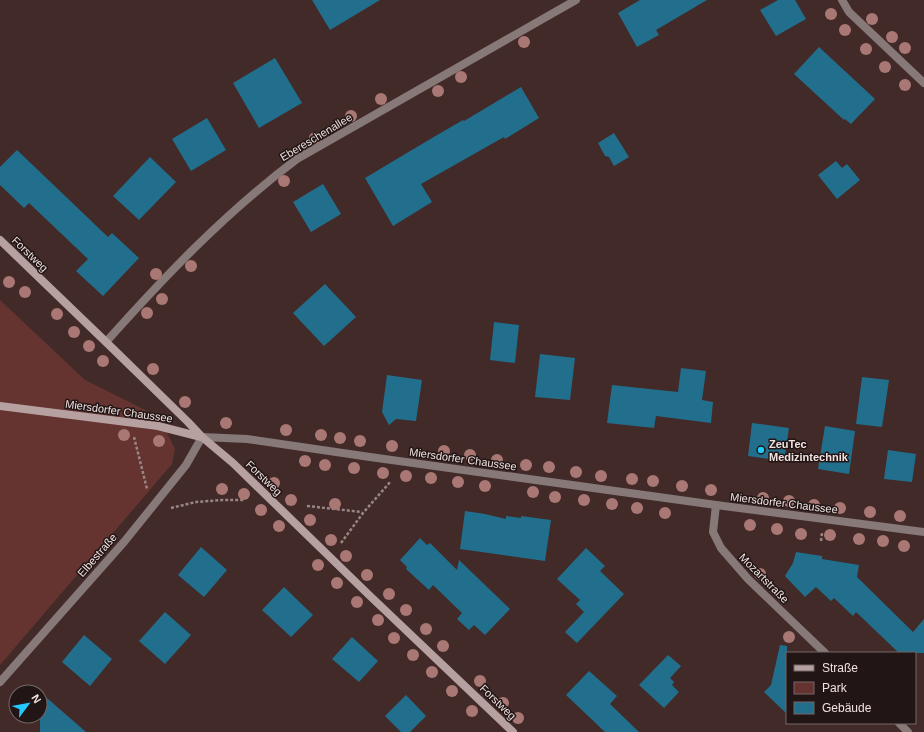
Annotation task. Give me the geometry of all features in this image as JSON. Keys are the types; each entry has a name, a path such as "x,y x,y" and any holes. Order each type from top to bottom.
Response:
{"main road":[{"name":"Forstweg","path":"0,240 202,437 233,463 513,732"},
{"name":"Miersdorfer Chaussee","path":"0,406 158,426 202,437"}],"street":[{"name":"Ebereschenallee","path":"106,342 171,272 215,228 297,159 576,0"},
{"path":"842,0 850,12 924,83"},
{"name":"Miersdorfer Chaussee","path":"202,437 247,439 716,505 924,532"},
{"name":"Elbestraße","path":"0,682 124,542 186,465 202,437"},
{"name":"Mozartstraße","path":"716,505 713,532 721,548 748,579 824,652"},
{"path":"899,724 908,732"}],"path":[{"path":"131,423 151,508"},
{"path":"341,543 362,512 391,480"},
{"path":"165,510 196,502 245,500"},
{"path":"307,506 362,512"}],"green space":[{"path":"0,300 85,380 159,417 175,449 172,464 0,665"}],"building":[{"path":"312,0 380,0 330,30"},
{"path":"640,0 707,0 656,30 659,35 637,47 618,13"},
{"path":"778,0 795,0 806,19 776,36 760,10"},
{"path":"819,47 875,99 851,124 845,119 844,120 794,74"},
{"path":"275,58 302,103 259,128 233,83"},
{"path":"521,87 539,118 505,139 504,137 421,184 432,202 393,226 365,178"},
{"path":"207,118 226,150 191,171 172,139"},
{"path":"614,133 629,157 614,166 609,157 605,156 598,143"},
{"path":"17,150 108,237 112,233 139,258 103,296 76,271 88,259 29,203 24,208 0,185 0,167"},
{"path":"150,157 176,182 139,220 113,196"},
{"path":"836,161 842,168 847,164 860,180 837,199 818,175"},
{"path":"323,184 341,214 311,232 293,202"},
{"path":"325,284 356,317 324,346 293,313"},
{"path":"494,322 519,325 515,363 490,360"},
{"path":"540,354 575,358 570,400 535,397"},
{"path":"681,368 706,371 702,400 713,402 711,423 656,416 654,428 607,423 612,385 678,392"},
{"path":"387,375 422,380 416,421 396,419 389,425 382,412"},
{"path":"862,377 889,380 882,427 856,424"},
{"path":"752,423 789,428 784,461 748,456"},
{"path":"825,426 855,431 849,474 818,469"},
{"path":"888,450 916,454 912,482 884,479"},
{"path":"465,511 506,519 506,516 521,518 521,516 551,520 545,561 460,549"},
{"path":"420,538 427,545 430,543 457,570 459,560 510,609 485,635 474,625 469,630 457,619 462,613 433,585 429,590 406,569 407,567 400,560"},
{"path":"201,547 227,570 204,597 178,575"},
{"path":"586,548 605,566 600,571 624,594 577,643 565,632 584,612 576,604 580,600 557,579"},
{"path":"796,552 822,556 822,559 859,565 857,577 913,632 924,619 924,653 898,652 856,612 853,616 834,598 831,601 816,587 805,597 785,576 793,563"},
{"path":"284,587 313,615 291,637 262,610"},
{"path":"165,612 191,635 165,664 139,641"},
{"path":"84,635 112,659 90,686 62,662"},
{"path":"352,637 378,661 359,682 332,659"},
{"path":"780,645 787,646 786,713 764,692 771,685"},
{"path":"668,655 681,666 670,678 674,682 672,685 679,692 664,708 639,685"},
{"path":"589,671 617,696 610,704 639,732 605,732 566,695"},
{"path":"406,695 426,716 410,732 401,732 385,716"},
{"path":"48,699 86,732 40,732 40,724 48,724"}],"place":[{"name":"ZeuTec Medizintechnik","path":"761,450"}]}
